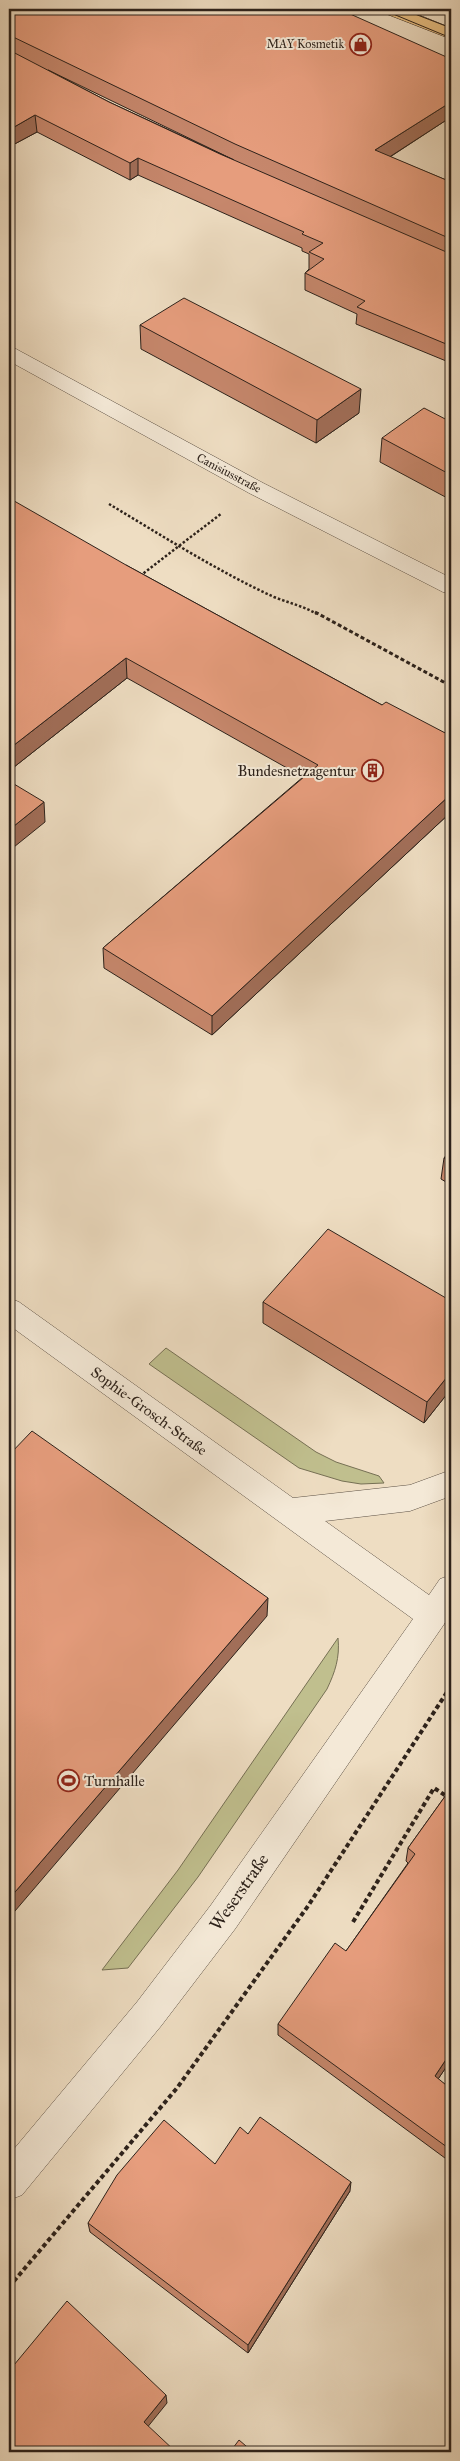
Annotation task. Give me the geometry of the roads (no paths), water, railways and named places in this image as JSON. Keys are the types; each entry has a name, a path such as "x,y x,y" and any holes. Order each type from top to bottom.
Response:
{"main road":[{"path":"390,9 451,34"}],"street":[{"name":"Canisiusstraße","path":"9,354 256,488 451,587"},
{"name":"Sophie-Grosch-Straße","path":"10,1312 432,1615"},
{"path":"288,1512 410,1498 451,1483"},
{"name":"Weserstraße","path":"9,2182 148,2014 223,1917 451,1589"}],"tram line":[{"path":"381,9 451,38"},
{"path":"402,9 451,28"}],"place":[{"name":"MAY Kosmetik","path":"360,44"},
{"name":"Bundesnetzagentur","path":"372,771"},
{"name":"Turnhalle","path":"68,1781"}]}
